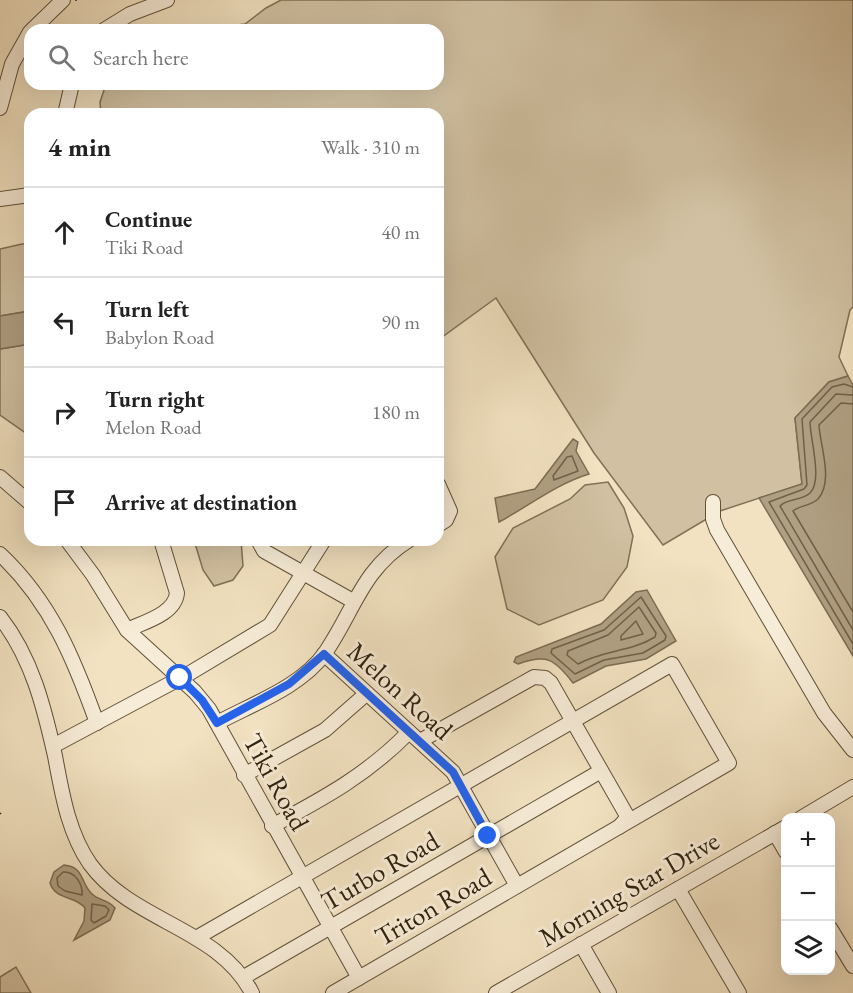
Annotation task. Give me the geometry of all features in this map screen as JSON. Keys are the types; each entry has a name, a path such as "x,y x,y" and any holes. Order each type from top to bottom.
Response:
{"street":[{"path":"38,24 63,0"},
{"path":"114,24 130,14 167,0"},
{"path":"0,108 15,57 24,42"},
{"path":"66,108 71,90"},
{"path":"0,199 24,196"},
{"path":"0,477 24,498"},
{"path":"444,498 450,511 444,521"},
{"path":"713,502 713,519 717,530 824,713 853,750"},
{"name":"Tiki Road","path":"71,546 93,575 127,630 202,700 359,978"},
{"path":"127,630 168,610 176,601 177,593 163,546"},
{"path":"261,546 264,551 353,601"},
{"path":"53,747 180,678 270,625 320,546"},
{"path":"217,723 289,684 324,654 353,601 378,564 401,546"},
{"path":"0,554 33,590 58,627 79,672 97,723"},
{"path":"2,624 24,655 34,680 73,832 91,864 103,879 127,898 196,938 230,962 244,977 252,993"},
{"name":"Melon Road","path":"324,654 453,772 518,886"},
{"name":"Triton Road","path":"333,993 729,763 672,664 576,718"},
{"path":"272,826 353,781 389,753 415,737 534,677 545,678 551,683 638,816"},
{"path":"244,775 325,730 366,694"},
{"path":"196,938 576,718"},
{"path":"576,718 601,771 626,814 626,819 619,827"},
{"name":"Turbo Road","path":"244,977 601,771"},
{"path":"809,813 853,787"},
{"name":"Morning Star Drive","path":"496,993 780,830"},
{"path":"678,889 739,993"},
{"path":"835,935 853,966"},
{"path":"581,944 609,993"}],"shaded area":[{"path":"281,0 853,0 853,307 850,310 839,357 848,376 829,382 795,418 802,484 720,511 663,545 594,453 496,298 444,336 444,108 100,108 104,90 444,90 444,24 245,24"},
{"path":"24,244 24,312 0,316 0,249"},
{"path":"24,345 24,432 0,415 0,349"},
{"path":"608,482 624,508 633,536 627,567 603,600 539,625 507,609 495,557 513,528 570,499 585,485"},
{"path":"196,546 241,546 243,566 233,580 214,586 203,570"},
{"path":"16,967 31,993 0,993 0,977"}],"water":[{"path":"24,312 24,345 0,349 0,316"},
{"path":"848,376 853,385 853,656 759,498 802,484 795,418 829,382"},
{"path":"573,439 578,442 576,451 589,474 554,489 499,522 495,498 535,489"},
{"path":"647,590 676,641 646,659 606,666 573,683 555,663 549,660 536,659 518,664 514,662 516,657 601,624 636,592"},
{"path":"64,865 76,869 92,894 115,908 110,920 74,940 84,921 85,908 76,901 57,893 50,883 54,872"}],"route":[{"path":"180,678 202,700 217,723 289,684 324,654 453,772 488,836"}]}
